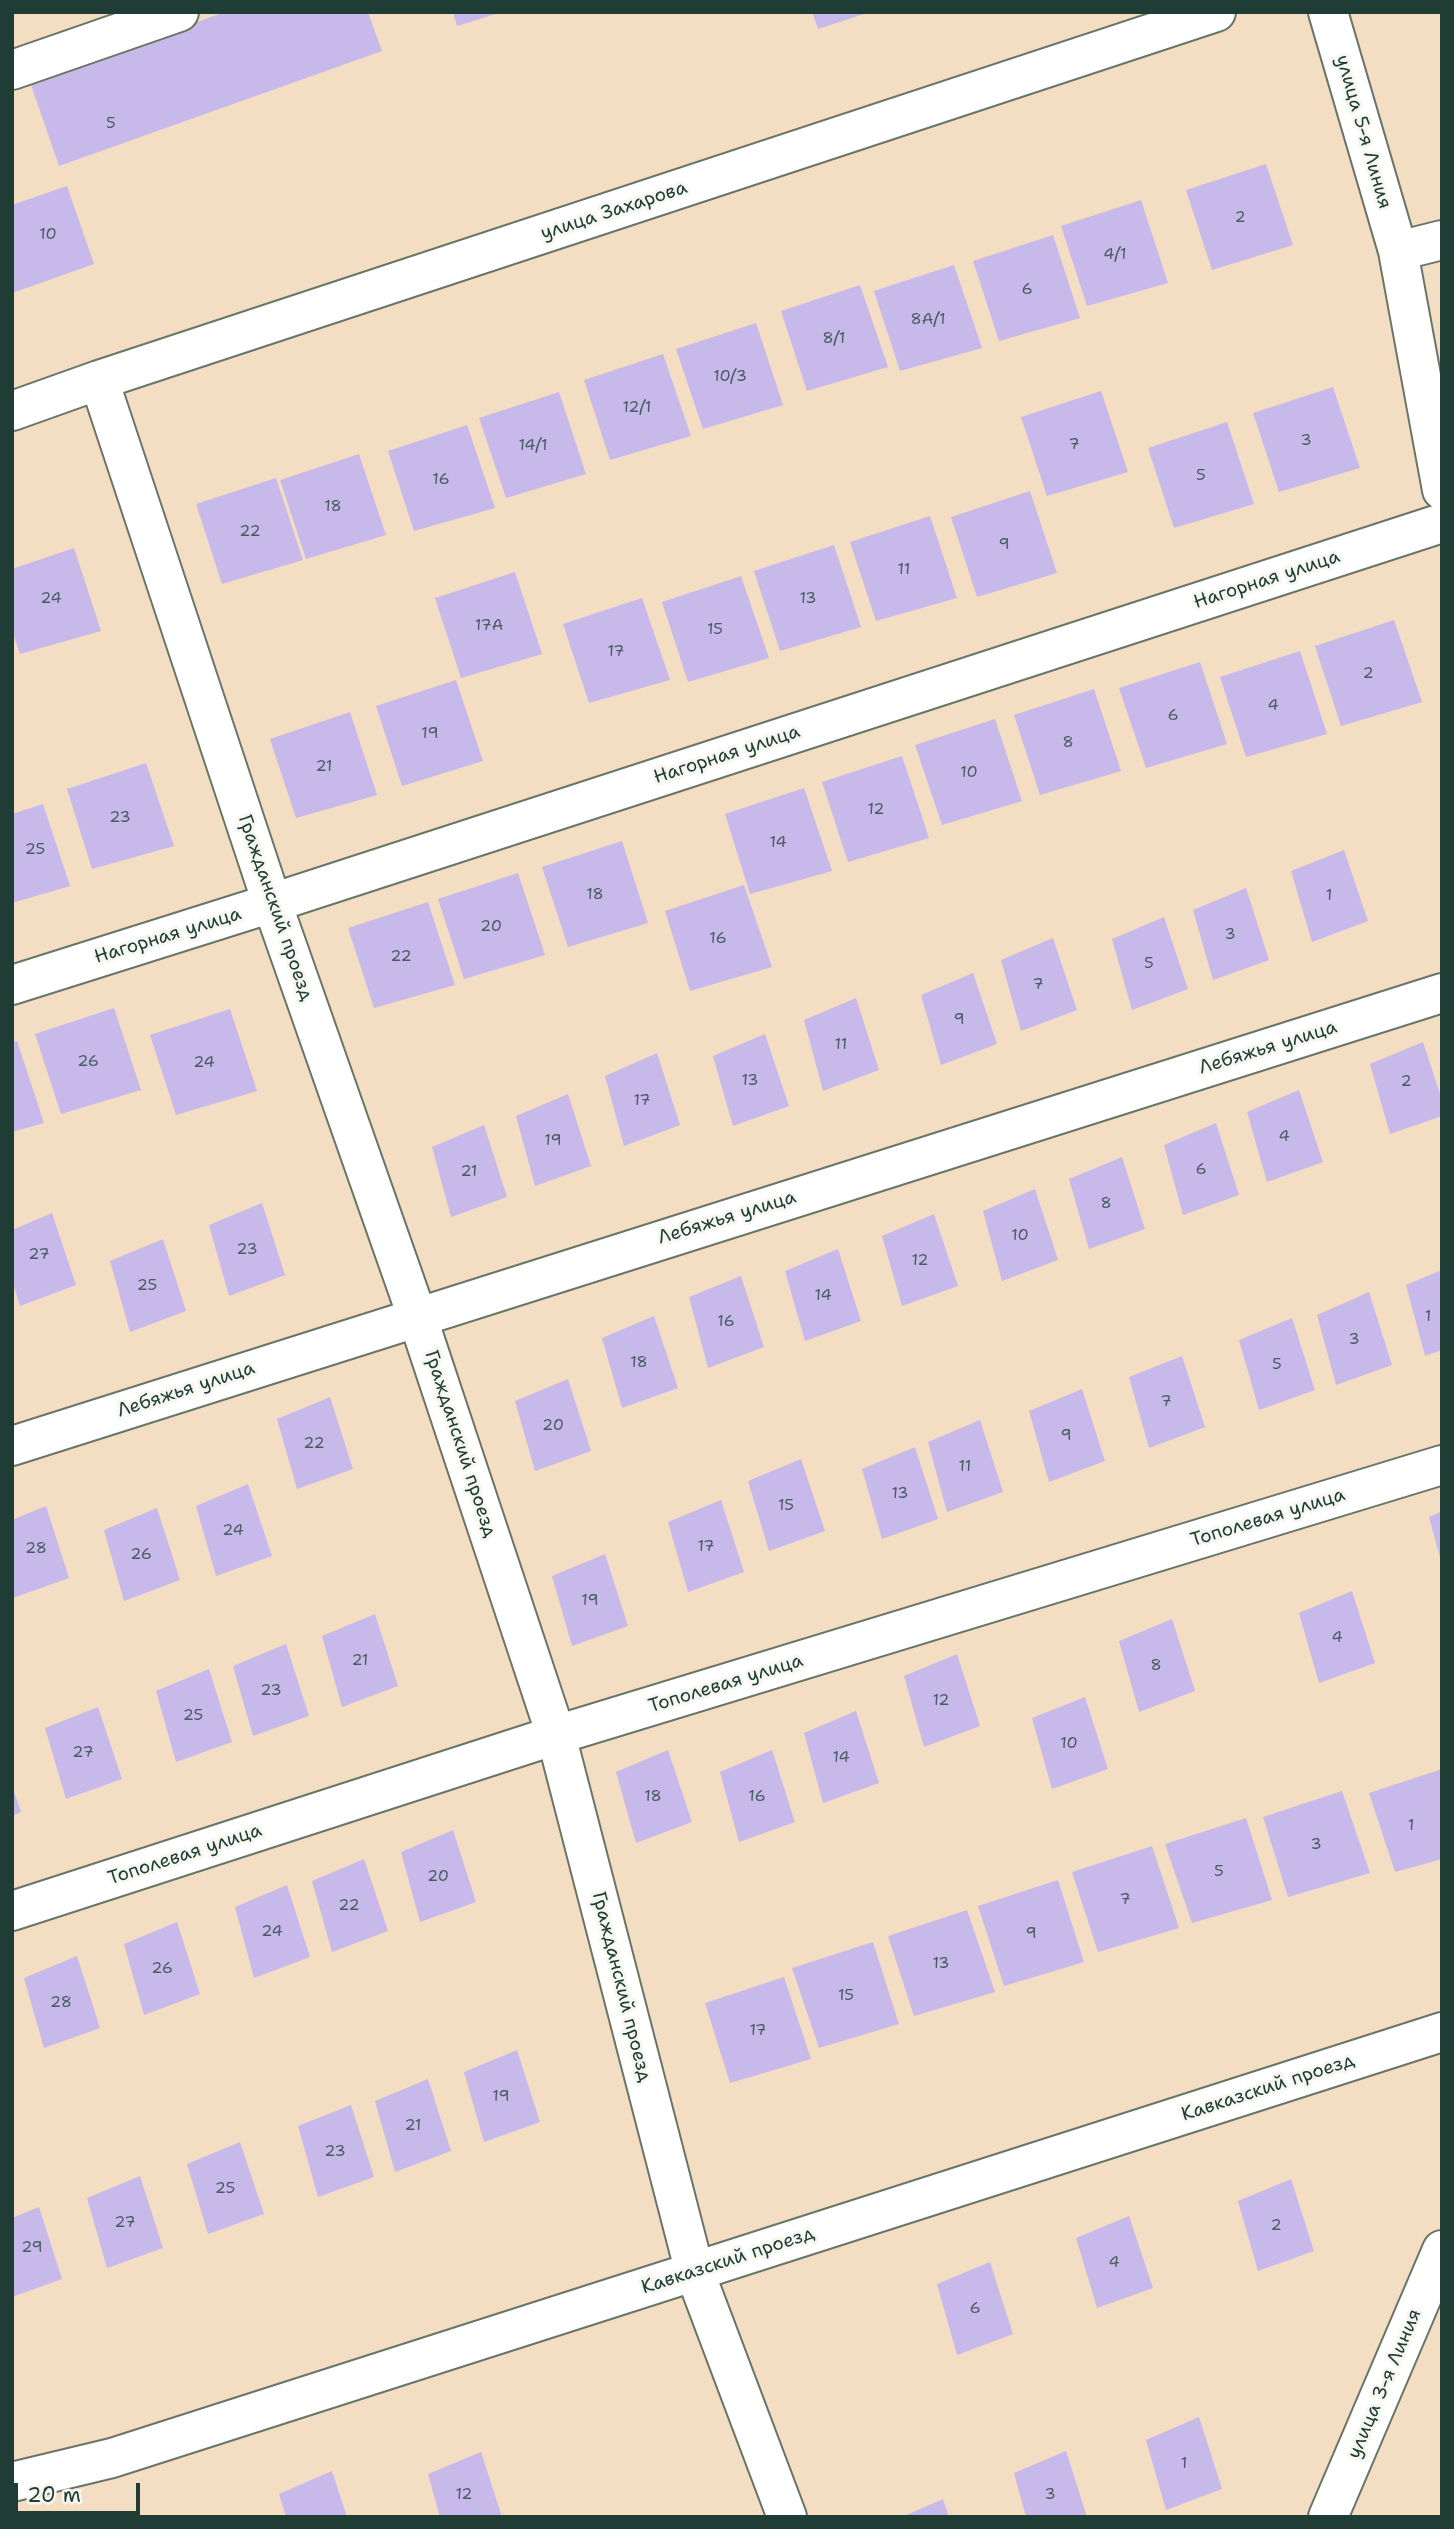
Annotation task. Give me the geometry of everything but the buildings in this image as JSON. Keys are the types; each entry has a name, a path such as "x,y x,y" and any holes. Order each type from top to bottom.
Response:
{"street":[{"path":"12,70 180,12"},
{"name":"улица Захарова","path":"12,411 1216,12"},
{"name":"улица 5-я Линия","path":"1328,12 1398,251 1442,491"},
{"path":"1398,251 1442,240"},
{"name":"Гражданский проезд","path":"99,380 272,903 417,1316 556,1735 695,2273 787,2517"},
{"name":"Нагорная улица","path":"12,985 1442,523"},
{"name":"Лебяжья улица","path":"12,1446 1442,993"},
{"name":"Тополевая улица","path":"12,1911 556,1735 1442,1465"},
{"name":"Кавказский проезд","path":"12,2482 113,2458 1442,2032"},
{"name":"улица 3-я Линия","path":"1328,2517 1442,2250"}]}
